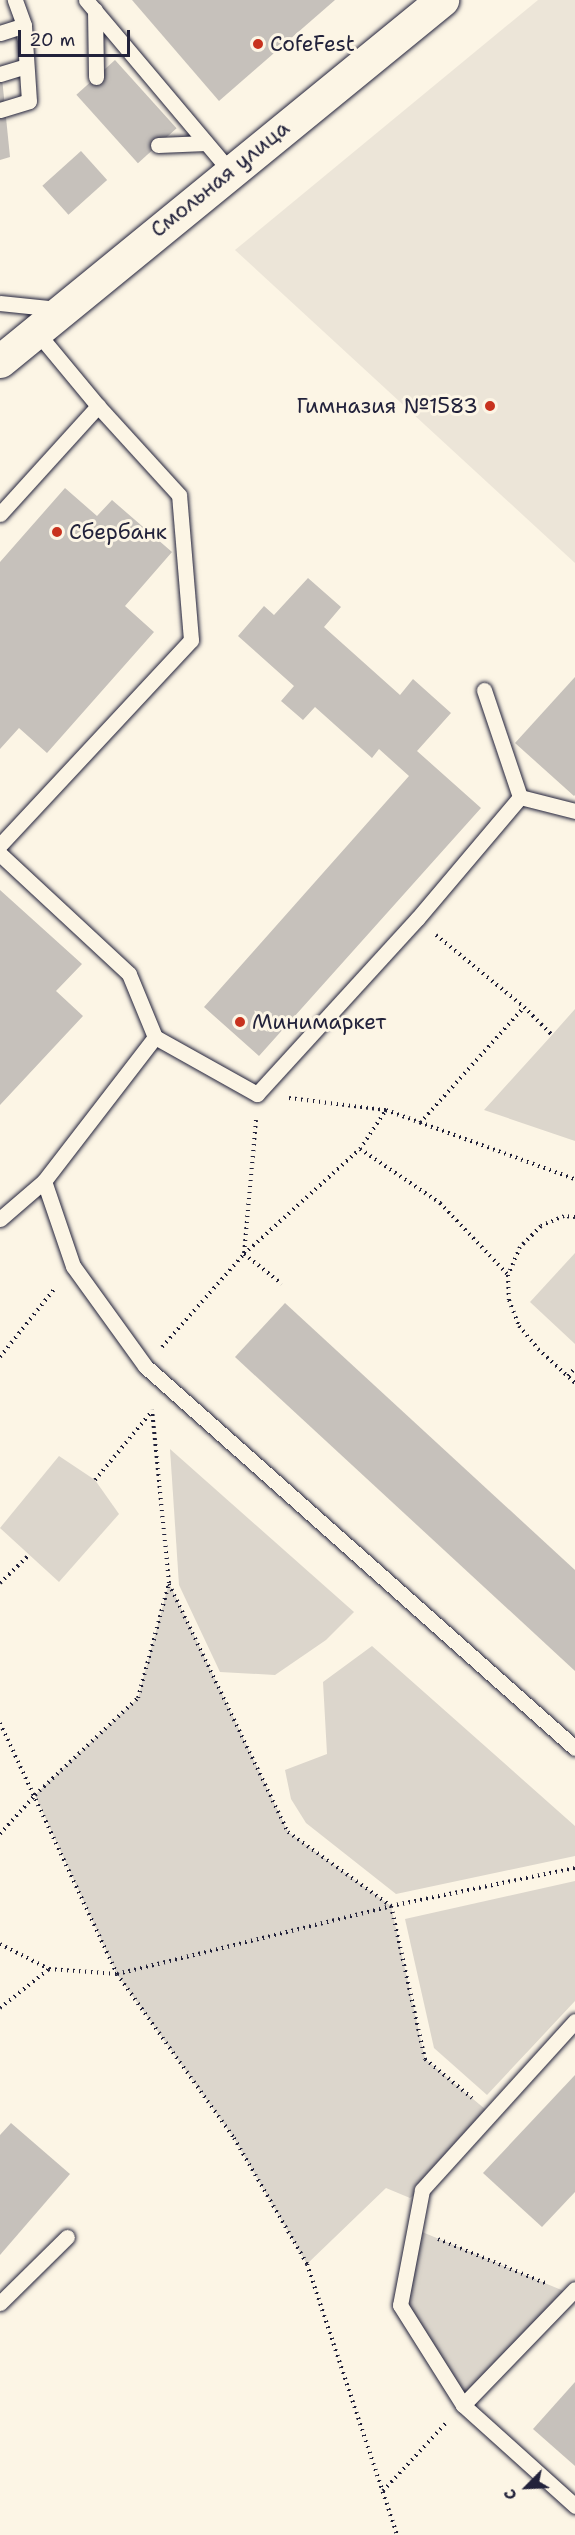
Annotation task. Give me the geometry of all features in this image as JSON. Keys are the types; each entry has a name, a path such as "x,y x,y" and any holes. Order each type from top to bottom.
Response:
{"street":[{"name":"Смольная улица","path":"0,361 35,330 442,0"}],"lane":[{"path":"0,110 29,101 24,25 15,0"},
{"path":"91,5 230,171"},
{"path":"91,5 96,77"},
{"path":"0,33 24,25"},
{"path":"0,74 26,66"},
{"path":"158,145 206,143"},
{"path":"0,303 61,310"},
{"path":"0,845 191,640 179,495 98,406 35,330"},
{"path":"0,514 98,406"},
{"path":"484,690 520,797"},
{"path":"520,797 575,811"},
{"path":"0,854 129,974 155,1037 257,1094 417,919 520,797"},
{"path":"0,1219 44,1181 155,1037"},
{"path":"44,1181 73,1266 145,1366 575,1748"},
{"path":"575,2021 422,2190 400,2305 463,2405 575,2506"},
{"path":"0,2303 67,2237"},
{"path":"463,2405 573,2291"}],"path":[{"path":"455,951 524,1008 552,1035"},
{"path":"420,1123 524,1008"},
{"path":"299,1099 386,1110 575,1179"},
{"path":"386,1110 360,1149 244,1254 145,1366 152,1410 169,1583 288,1832 391,1906 424,2059 491,2114"},
{"path":"244,1254 256,1118"},
{"path":"360,1149 440,1203 508,1275"},
{"path":"575,1217 564,1216 541,1226 520,1247 508,1275 509,1300 519,1326 538,1349 575,1383"},
{"path":"244,1254 282,1284"},
{"path":"0,1356 73,1266"},
{"path":"568,1376 575,1368"},
{"path":"95,1480 152,1410"},
{"path":"0,1583 29,1555"},
{"path":"0,1834 35,1795 138,1698 169,1583"},
{"path":"0,1723 117,1974 234,2138 306,2264 397,2535"},
{"path":"0,1944 49,1969 117,1974 391,1906 575,1868"},
{"path":"0,2008 49,1969"},
{"path":"415,2229 573,2291"},
{"path":"383,2491 463,2405"}],"shaded area":[{"name":"Гимназия №1583","path":"538,0 575,0 575,563 235,250"},
{"path":"575,1009 575,1141 484,1110 552,1035"},
{"path":"575,1253 575,1344 530,1302"},
{"path":"170,1449 354,1612 326,1640 275,1675 220,1672 179,1585"},
{"path":"59,1456 95,1480 119,1514 59,1582 0,1528"},
{"path":"169,1583 288,1832 391,1906 425,2059 491,2114 422,2190 410,2198 386,2188 307,2264 234,2138 117,1974 35,1795 138,1698"},
{"path":"372,1646 575,1826 575,1856 396,1894 306,1823 291,1799 285,1770 327,1754 323,1682"},
{"path":"575,1881 575,2001 487,2095 434,2048 405,1919"},
{"path":"415,2229 571,2294 463,2405 400,2305"}],"building":[{"path":"132,0 335,0 219,101"},
{"path":"115,60 177,128 138,163 76,95"},
{"path":"2,78 10,157 0,160 0,79"},
{"path":"81,151 107,180 68,215 42,186"},
{"path":"65,488 97,516 112,500 172,552 125,606 154,632 47,753 19,728 0,749 0,562"},
{"path":"308,578 341,607 324,627 400,695 413,679 451,713 417,751 481,808 259,1056 204,1007 409,776 379,749 372,758 315,707 303,720 281,701 294,686 238,636 264,606 274,615"},
{"path":"575,677 575,795 574,796 515,743"},
{"path":"0,890 82,964 56,991 83,1016 0,1105"},
{"path":"285,1303 575,1570 575,1671 235,1357"},
{"path":"575,2075 575,2192 542,2227 483,2173"},
{"path":"11,2123 70,2174 0,2255 0,2135"},
{"path":"575,2382 575,2466 533,2429"}],"place":[{"name":"CofeFest","path":"258,44"},
{"name":"Гимназия №1583","path":"490,406"},
{"name":"Сбербанк","path":"57,532"},
{"name":"Минимаркет","path":"240,1022"}]}
